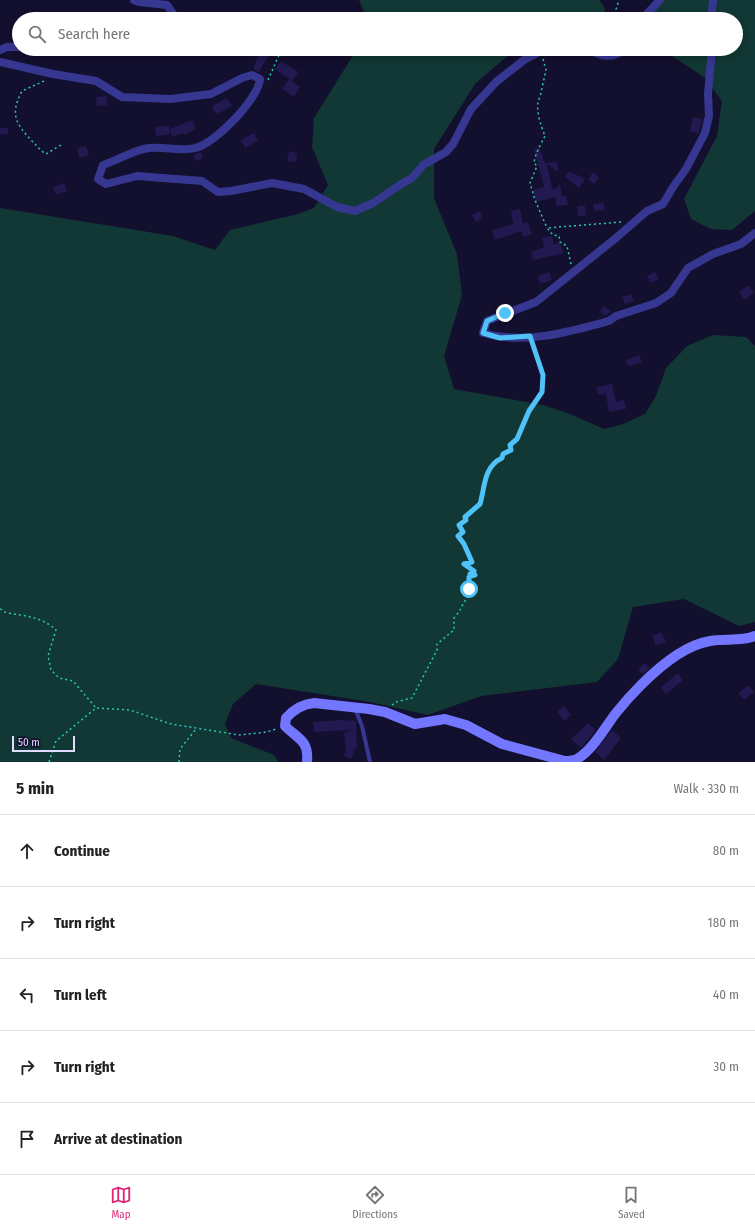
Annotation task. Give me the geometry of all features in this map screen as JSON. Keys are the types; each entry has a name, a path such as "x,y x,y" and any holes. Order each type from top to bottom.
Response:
{"main road":[{"path":"307,762 308,751 305,745 285,726 286,718 292,710 307,704 354,707 385,712 415,724 445,719 466,725 502,744 565,761 575,760 583,755 641,685 678,656 699,643 709,641 737,640 755,636"}],"street":[{"path":"134,0 139,2 167,5 172,12"},
{"path":"649,12 660,0"},
{"path":"712,12 713,0"},
{"path":"0,50 7,46 12,46"},
{"path":"0,62 53,74 96,81 122,96 170,99 211,94 242,78 252,75 260,79 260,87 243,110 220,135 195,148 150,148 141,150 103,165 98,179 106,184 137,176 202,181 218,192 231,192 272,183 304,189 337,207 355,211 373,202 412,178 423,165 446,152 453,144 471,108 496,82 524,60 532,56"},
{"path":"711,56 708,94 709,116 705,133 686,169 663,204 647,211 616,238 573,270 562,282 536,302 487,321 483,333 500,338 566,332 601,323 656,303 671,293 688,268 713,254 741,244 755,233"}],"lane":[{"path":"354,707 362,726 370,762"}],"path":[{"path":"615,12 619,0"},
{"path":"260,79 268,80 278,56"},
{"path":"544,56 546,70 538,101 538,120 545,136 539,151 534,156 534,163 537,166 530,183 535,200 547,228 553,235 558,236 560,242 567,246 571,270 573,270"},
{"path":"53,74 38,85 22,91 15,111 15,119 20,129 46,154 61,145"},
{"path":"547,228 552,229 563,225 619,223 626,220"},
{"path":"385,712 396,702 412,698 437,650 437,644 454,630 454,618 459,612 463,602 469,596 469,577 475,575 470,574 474,571 464,564 472,562 464,544 458,536 463,532 459,525 466,520 465,517 480,504 485,478 496,461 502,458 503,454 511,450 510,445 517,439 529,411 542,392 543,375 530,336"},
{"path":"0,609 6,613 22,614 48,622 56,630 48,656 52,670 60,678 73,681 96,708"},
{"path":"49,762 56,741 96,708 130,710 171,724 239,735 267,732 285,726"},
{"path":"179,762 180,749 196,729"}],"green space":[{"path":"359,0 599,0 605,8 604,12 364,12"},
{"path":"655,0 755,0 755,211 732,230 711,229 691,219 684,199 717,136 722,101 704,77 672,56 743,56 743,12 654,12"},
{"path":"353,56 508,56 475,84 434,149 434,198 457,254 462,295 444,356 454,389 543,405 570,414 604,429 623,424 645,414 656,396 666,368 687,346 713,335 746,337 755,346 755,622 739,626 684,599 633,607 618,659 597,682 481,696 428,715 370,702 256,684 233,704 225,724 231,738 274,755 278,762 0,762 0,208 173,236 215,250 230,230 298,214 314,208 328,185 312,147 314,118"}],"building":[{"path":"258,56 268,56 259,72 254,70"},
{"path":"281,61 298,72 292,81 275,69"},
{"path":"289,79 300,87 294,97 282,89"},
{"path":"106,96 107,105 97,106 96,97"},
{"path":"227,98 232,106 216,115 212,106"},
{"path":"693,117 703,119 698,134 690,131"},
{"path":"192,120 196,129 184,135 183,133 172,137 170,129"},
{"path":"169,125 170,134 156,136 155,127"},
{"path":"0,128 8,128 8,134 0,135"},
{"path":"254,133 258,141 245,148 241,140"},
{"path":"86,146 89,155 79,158 77,148"},
{"path":"539,147 545,163 557,162 558,172 547,164 552,189 557,188 560,184 562,196 566,196 568,205 556,206 555,197 536,202 533,190 544,187 534,149"},
{"path":"289,151 297,153 296,162 287,161"},
{"path":"201,152 203,158 196,161 193,155"},
{"path":"569,171 585,179 579,188 565,177"},
{"path":"593,172 599,178 594,184 588,179"},
{"path":"64,183 67,191 56,195 53,187"},
{"path":"604,203 605,210 594,211 593,204"},
{"path":"577,206 585,206 586,216 578,216"},
{"path":"520,209 523,224 528,222 532,234 523,237 521,231 495,240 492,230 513,224 511,211"},
{"path":"479,211 483,218 476,222 472,215"},
{"path":"552,236 554,245 559,242 564,253 533,260 531,252 544,247 542,238"},
{"path":"549,272 552,280 540,284 538,276"},
{"path":"655,272 659,279 651,283 647,276"},
{"path":"748,285 754,293 744,300 739,292"},
{"path":"631,294 634,301 625,304 622,297"},
{"path":"603,306 611,311 606,316 600,312"},
{"path":"639,355 642,362 628,366 626,360"},
{"path":"612,384 616,402 624,400 626,409 609,412 606,394 598,395 596,387"},
{"path":"661,632 666,642 656,646 652,636"},
{"path":"644,663 650,668 643,674 638,670"},
{"path":"678,673 683,680 666,694 661,687"},
{"path":"749,685 754,692 744,700 738,693"},
{"path":"564,706 571,715 564,721 557,712"},
{"path":"342,720 356,721 357,748 355,748 351,759 344,756 346,750 344,733 352,730 314,732 313,722"},
{"path":"588,723 596,730 581,748 571,739"},
{"path":"612,730 621,738 604,760 595,752"}],"route":[{"path":"469,589 469,577 475,575 470,574 474,571 464,564 472,562 464,544 458,536 463,532 459,525 466,520 465,517 480,504 482,487 485,478 496,461 502,458 503,454 511,450 510,445 517,439 529,411 542,392 543,375 530,336 500,338 483,333 487,321 505,313"}]}
